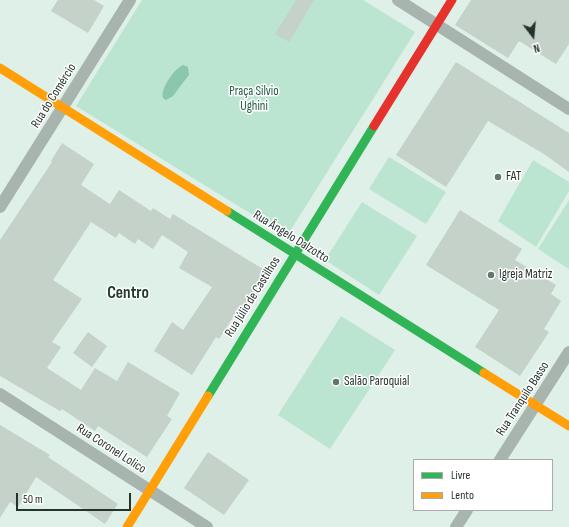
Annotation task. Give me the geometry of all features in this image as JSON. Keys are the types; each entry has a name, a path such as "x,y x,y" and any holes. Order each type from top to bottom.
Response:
{"street":[{"name":"Rua do Comércio","path":"0,207 130,0"},
{"path":"398,0 569,109"},
{"name":"Rua Júlio de Castilhos","path":"127,527 452,0"},
{"name":"Rua Ângelo Dalzotto","path":"0,68 569,426"},
{"name":"Rua Tranquilo Basso","path":"501,459 569,352"},
{"name":"Rua Coronel Lolico","path":"0,394 206,527"},
{"path":"456,527 467,511"}],"green space":[{"name":"Praça Silvio Ughini","path":"142,0 363,0 415,32 287,236 76,106"},
{"path":"389,157 446,192 426,224 369,189"},
{"path":"533,160 569,182 569,191 536,247 498,221"},
{"path":"569,200 569,269 538,249"},
{"path":"362,202 417,236 379,295 325,260"},
{"name":"Salão Paroquial","path":"341,316 395,350 330,449 278,415"}],"shaded area":[{"path":"183,65 188,67 189,75 173,96 166,100 163,98 163,94 168,80 179,67"}],"building":[{"path":"58,0 94,0 104,6 88,33 51,11"},
{"path":"296,0 314,0 289,42 275,34"},
{"path":"471,0 569,0 569,44 556,64 519,41 508,58 455,25"},
{"path":"456,62 569,133 569,172 544,154 488,121 446,187 396,155"},
{"path":"62,143 94,164 81,185 110,204 119,190 151,211 153,208 170,219 173,214 271,274 249,309 241,305 219,339 216,337 192,375 154,351 172,322 183,330 212,287 179,268 188,252 162,235 153,249 138,239 135,244 119,233 116,238 91,222 53,280 82,299 52,342 61,347 47,368 81,390 95,368 117,381 128,362 180,393 167,416 172,419 147,457 98,426 95,431 62,409 60,411 0,376 0,240 52,162 51,161"},
{"name":"Igreja Matriz","path":"460,210 522,249 515,260 556,285 551,294 561,301 544,329 549,332 520,376 475,347 499,310 426,265"},
{"path":"88,332 107,346 92,367 73,353"},
{"path":"0,425 50,455 48,457 118,504 105,524 36,477 18,507 10,502 0,518"},
{"path":"208,452 249,480 224,515 184,488"}],"traffic: fast":[{"path":"208,396 374,126"},
{"path":"227,211 484,373"}],"traffic: slow":[{"path":"0,68 227,211"},
{"path":"484,373 569,426"},
{"path":"127,527 208,396"}],"traffic: jam":[{"path":"374,126 452,0"}],"place":[{"name":"FAT","path":"498,177"},
{"name":"Igreja Matriz","path":"491,275"},
{"name":"Salão Paroquial","path":"336,382"}],"district":[{"name":"Centro","path":"128,294"}]}
